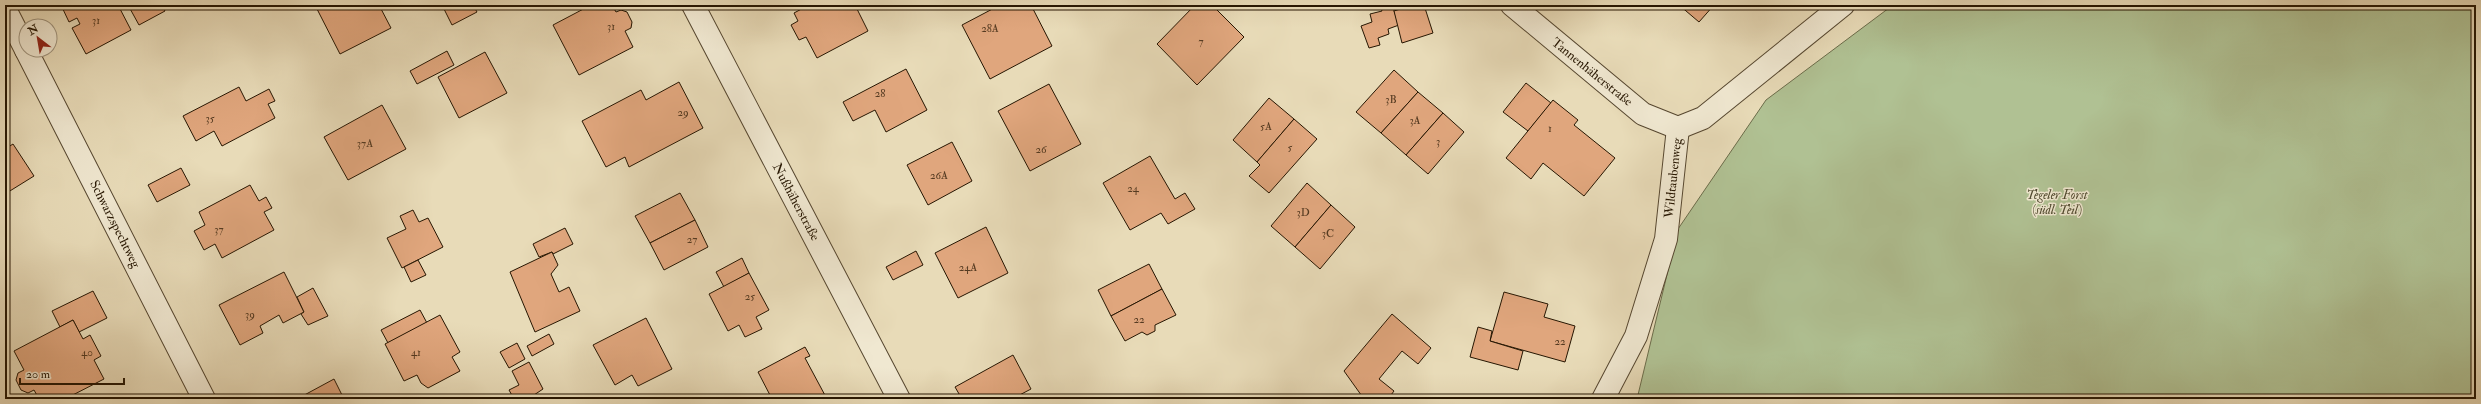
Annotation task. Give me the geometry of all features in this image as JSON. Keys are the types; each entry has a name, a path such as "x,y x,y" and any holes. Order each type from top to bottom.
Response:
{"street":[{"name":"Nußhäherstraße","path":"693,5 899,399"},
{"name":"Tannenhäherstraße","path":"1512,5 1643,114 1678,128"},
{"name":"Wildtaubenweg","path":"1603,399 1636,336 1666,239 1678,128 1703,118 1843,5"},
{"name":"Schwarzspechtweg","path":"5,9 18,34"},
{"name":"Schwarzspechtweg","path":"30,58 204,399"}],"green space":[{"name":"Tegeler Forst (südl. Teil)","path":"1893,5 2476,5 2476,399 1637,399 1678,229 1766,100"}],"building":[{"path":"61,5 118,5 131,30 86,54 72,28 80,24 77,18 69,22"},
{"path":"128,5 162,5 165,11 139,25"},
{"path":"325,5 379,5 391,28 340,54 317,9"},
{"path":"442,5 473,5 477,12 452,25"},
{"path":"591,5 612,5 616,12 621,10 627,12 632,22 631,28 625,31 633,47 579,75 553,25"},
{"path":"809,5 855,5 868,31 817,58 806,37 799,40 791,25 798,21 794,13"},
{"path":"1000,5 1031,5 1052,46 990,79 962,25"},
{"path":"1195,5 1212,5 1244,37 1197,85 1157,44"},
{"path":"1380,5 1392,5 1399,25 1388,29 1389,34 1378,38 1380,45 1369,48 1361,26 1372,22 1370,14 1382,11"},
{"path":"1413,5 1424,5 1433,33 1402,43 1394,11"},
{"path":"1679,5 1714,5 1699,22"},
{"path":"447,51 454,65 417,84 410,71"},
{"path":"485,52 507,93 459,118 438,77"},
{"path":"906,69 927,110 886,132 875,110 853,121 843,102"},
{"path":"1394,70 1418,92 1381,133 1356,112"},
{"path":"679,82 703,128 629,167 625,157 606,167 582,121 641,90 646,100"},
{"path":"1526,83 1551,103 1528,131 1503,112"},
{"path":"1049,84 1081,144 1030,171 998,111"},
{"path":"239,87 246,101 269,89 275,101 268,104 275,118 222,146 214,131 196,141 183,116"},
{"path":"1418,92 1443,113 1406,155 1381,133"},
{"path":"1269,98 1294,119 1257,162 1233,140"},
{"path":"1553,100 1578,120 1574,125 1615,158 1584,196 1543,163 1531,179 1506,158"},
{"path":"382,105 406,149 348,180 324,137"},
{"path":"1443,113 1464,132 1428,174 1406,155"},
{"path":"1294,119 1317,139 1269,193 1249,176 1260,165 1257,162"},
{"path":"952,142 972,181 928,205 907,165"},
{"path":"13,144 34,176 5,194 5,149"},
{"path":"1150,156 1175,199 1185,193 1195,209 1168,224 1161,213 1130,230 1103,183"},
{"path":"181,168 190,185 157,202 148,185"},
{"path":"1307,183 1331,205 1295,247 1271,226"},
{"path":"250,185 259,201 266,197 272,208 264,212 274,230 222,258 215,244 204,250 194,231 205,225 199,212"},
{"path":"680,193 695,220 650,243 635,216"},
{"path":"1331,205 1355,227 1320,269 1295,247"},
{"path":"413,210 419,222 428,218 443,247 402,268 387,238 406,229 400,216"},
{"path":"695,220 708,247 664,270 650,243"},
{"path":"986,227 1008,273 958,298 935,253"},
{"path":"565,228 573,244 553,254 552,252 539,257 533,244"},
{"path":"916,251 923,265 893,280 886,267"},
{"path":"552,252 558,265 551,274 559,292 569,287 580,311 535,332 510,272"},
{"path":"742,258 749,273 724,287 716,272"},
{"path":"418,260 426,275 411,282 404,267"},
{"path":"1149,264 1162,289 1111,316 1098,290"},
{"path":"284,272 304,312 283,323 279,315 260,326 263,333 240,345 219,305"},
{"path":"749,273 769,310 756,317 762,329 745,337 739,325 728,331 709,294"},
{"path":"313,288 328,316 308,325 301,314 304,312 297,297"},
{"path":"1162,289 1176,315 1155,325 1155,331 1147,335 1142,332 1125,341 1111,316"},
{"path":"93,291 107,318 79,332 73,320 60,327 52,311"},
{"path":"1504,292 1548,304 1544,317 1575,326 1565,362 1490,341"},
{"path":"420,310 427,323 388,343 381,330"},
{"path":"1392,314 1431,348 1418,364 1402,351 1379,379 1394,391 1388,399 1364,399 1344,371"},
{"path":"440,315 460,352 452,357 460,371 428,388 421,383 417,375 404,381 385,344"},
{"path":"646,318 672,369 638,386 632,375 615,385 593,345"},
{"path":"73,320 83,339 90,335 101,356 94,360 104,379 65,399 39,399 34,390 28,393 21,390 16,380 18,373 24,370 14,351"},
{"path":"1478,327 1492,331 1490,341 1523,351 1518,370 1470,357"},
{"path":"549,334 554,344 532,356 527,346"},
{"path":"517,343 525,359 509,368 500,352"},
{"path":"805,347 810,356 805,358 827,399 772,399 758,372"},
{"path":"1013,355 1031,389 1012,399 962,399 955,387"},
{"path":"529,362 543,389 528,399 514,399 509,390 519,385 512,371"},
{"path":"334,379 344,399 297,399"}]}
